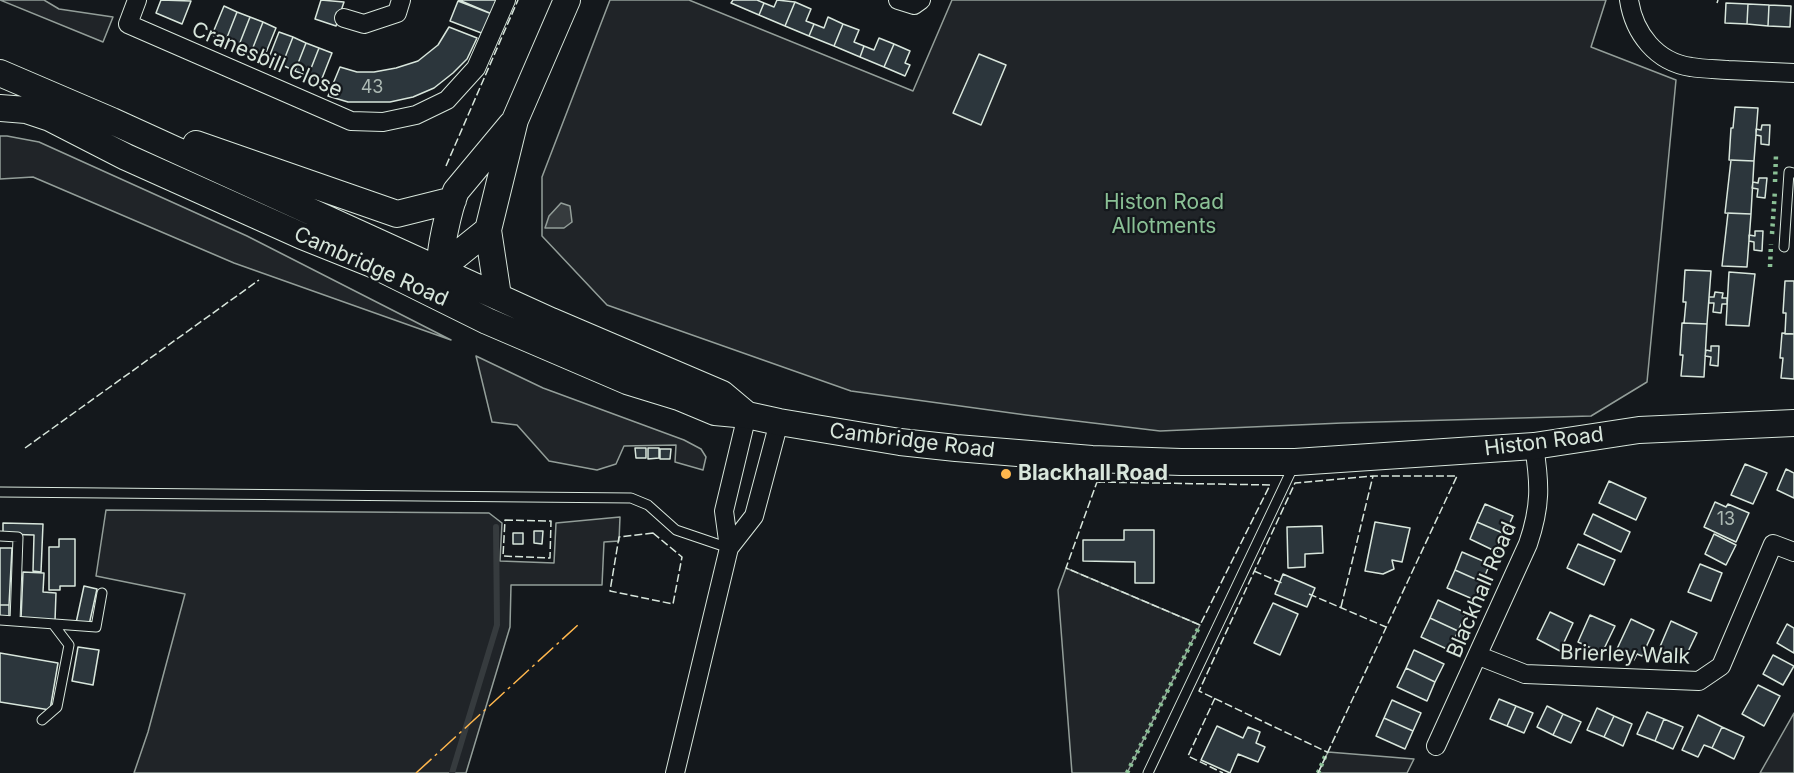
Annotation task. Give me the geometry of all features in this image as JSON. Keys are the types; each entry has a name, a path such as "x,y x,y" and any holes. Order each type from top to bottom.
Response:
{"main road":[{"path":"498,296 488,230 515,120 567,0"},
{"name":"Cambridge Road","path":"0,73 722,394 747,415"},
{"name":"Cambridge Road","path":"0,108 26,110 50,118 126,157 415,285 487,321 627,381 679,397 715,412 747,415 900,442 1054,457 1180,462 1295,462"},
{"path":"487,321 454,292 440,270 443,238 456,191 515,120"},
{"name":"Cambridge Road","path":"112,121 204,146 397,214 453,200"},
{"path":"415,285 440,270 488,230"},
{"name":"Histon Road","path":"1295,462 1534,446 1639,430 1794,423"}],"street":[{"name":"Cranesbill Close","path":"137,0 128,24 351,121 383,122 416,116 447,100 476,68 506,0"},
{"path":"344,18 364,24 397,13 401,0"},
{"path":"898,0 914,5 921,0"},
{"path":"1629,0 1631,15 1638,31 1650,46 1666,59 1689,67 1794,73"},
{"path":"675,773 729,548 724,511 747,415"},
{"path":"729,548 754,516 779,422"},
{"name":"Blackhall Road","path":"1436,746 1479,656 1537,518 1539,478 1534,446"},
{"name":"Brierley Walk","path":"1479,656 1525,674 1699,681 1721,666 1773,544 1794,552"}],"lane":[{"path":"1784,247 1790,172 1794,172"},
{"path":"1148,773 1295,462"},
{"path":"0,492 631,498 648,505 676,530 729,548"},
{"path":"0,536 18,537 15,621"},
{"path":"0,620 96,627 102,593"},
{"path":"42,720 57,707 69,645 53,624"}],"green space":[{"path":"0,0 44,0 59,9 113,17 103,42"},
{"name":"Histon Road Allotments","path":"610,0 689,0 913,91 952,0 1606,0 1591,47 1676,80 1647,382 1591,416 1160,431 851,391 607,305 542,236 542,177"},
{"path":"0,136 39,142 247,236 451,340 234,263 33,177 0,179"},
{"path":"476,356 543,388 684,440 701,449 706,457 703,470 675,462 676,445 624,446 616,464 597,470 549,461 517,425 492,422"},
{"path":"106,510 489,513 502,523 500,561 554,563 556,523 620,517 619,541 604,542 602,585 511,585 510,627 466,773 134,773 148,732 185,594 96,576"},
{"path":"1066,568 1200,625 1127,773 1072,773 1058,590"},
{"path":"1794,713 1794,773 1760,773"},
{"path":"1328,752 1414,759 1407,773 1318,773"}],"shaded area":[{"path":"561,203 570,206 572,222 564,228 545,228 549,216"}],"building":[{"path":"161,0 191,1 182,24 156,13"},
{"path":"321,0 344,2 336,26 315,19"},
{"path":"459,0 498,0 492,14"},
{"path":"733,0 757,0 764,3 759,15 731,3"},
{"path":"777,0 795,2 785,26 759,15 764,3 774,7"},
{"path":"458,1 492,14 484,34 450,21"},
{"path":"795,2 811,9 806,21 814,24 809,36 785,26"},
{"path":"1726,3 1748,4 1747,24 1725,23"},
{"path":"1748,4 1769,5 1768,26 1747,24"},
{"path":"1769,5 1791,6 1790,27 1768,26"},
{"path":"224,6 237,12 226,40 212,35"},
{"path":"237,12 250,17 239,45 226,40"},
{"path":"250,17 263,22 252,50 239,45"},
{"path":"828,17 843,24 834,46 809,36 814,24 824,28"},
{"path":"263,22 276,28 265,55 252,50"},
{"path":"843,24 859,30 854,42 864,46 860,57 834,46"},
{"path":"449,27 477,38 467,59 434,88 413,97 390,102 348,102 328,96 340,67 357,72 374,72 418,61 438,45"},
{"path":"279,32 293,37 282,65 268,60"},
{"path":"293,37 306,43 295,71 282,65"},
{"path":"879,38 894,44 884,67 860,57 864,46 874,50"},
{"path":"306,43 319,48 308,76 295,71"},
{"path":"894,44 910,51 905,63 910,65 905,76 884,67"},
{"path":"319,48 332,53 321,81 308,76"},
{"path":"979,54 1006,65 981,125 953,113"},
{"path":"1735,107 1758,108 1754,161 1729,160"},
{"path":"1762,125 1770,125 1769,145 1761,144 1761,136 1756,135 1756,129 1761,130"},
{"path":"1731,160 1754,161 1751,214 1725,213"},
{"path":"1759,178 1767,178 1765,198 1757,197 1758,189 1752,188 1753,182 1758,183"},
{"path":"1728,213 1751,214 1747,267 1722,266"},
{"path":"1755,231 1763,231 1762,251 1754,250 1754,242 1749,241 1749,235 1755,236"},
{"path":"1685,270 1711,271 1707,324 1684,323"},
{"path":"1729,272 1755,274 1749,326 1726,325"},
{"path":"1785,281 1794,281 1794,334 1785,334 1786,313 1783,313"},
{"path":"1715,292 1723,293 1722,298 1727,298 1727,304 1722,304 1721,313 1713,312 1714,303 1709,303 1709,297 1714,297"},
{"path":"1682,323 1707,324 1704,377 1681,376"},
{"path":"1782,333 1794,334 1794,379 1781,378"},
{"path":"1711,346 1719,346 1718,366 1710,365 1711,357 1705,356 1706,350 1711,351"},
{"path":"635,448 646,448 646,458 636,458"},
{"path":"648,448 659,448 659,458 648,459"},
{"path":"660,449 671,449 670,459 660,459"},
{"path":"1745,464 1767,473 1753,504 1731,495"},
{"path":"1786,469 1794,473 1794,498 1777,490"},
{"path":"1609,481 1646,498 1636,520 1599,503"},
{"path":"1715,502 1726,507 1728,504 1749,513 1736,542 1704,527"},
{"path":"1485,504 1513,516 1505,534 1477,522"},
{"path":"1593,514 1630,532 1621,552 1584,534"},
{"path":"1375,522 1410,528 1402,562 1392,560 1394,569 1383,574 1365,571"},
{"path":"1477,522 1505,534 1497,552 1470,539"},
{"path":"3,523 43,524 41,572 33,571 34,535 3,534"},
{"path":"1322,526 1323,553 1305,554 1305,567 1288,568 1287,527"},
{"path":"1124,530 1154,530 1154,583 1135,583 1135,562 1083,561 1083,540 1124,540"},
{"path":"534,531 543,531 542,544 534,543"},
{"path":"513,533 523,533 523,544 513,544"},
{"path":"1714,534 1736,545 1726,565 1705,554"},
{"path":"59,539 75,539 75,586 60,586 60,590 49,590 49,547 59,547"},
{"path":"1578,544 1615,560 1604,585 1567,568"},
{"path":"0,548 12,548 9,605 0,605"},
{"path":"1462,552 1490,564 1482,582 1455,570"},
{"path":"1700,564 1722,573 1711,601 1688,592"},
{"path":"1455,570 1482,582 1475,600 1447,588"},
{"path":"23,572 44,573 43,592 56,593 55,621 21,619"},
{"path":"1283,574 1315,588 1307,607 1275,594"},
{"path":"84,586 97,589 89,625 76,623"},
{"path":"1438,600 1466,613 1458,631 1430,618"},
{"path":"1273,603 1298,614 1280,655 1254,643"},
{"path":"0,605 9,605 9,618 0,618"},
{"path":"1550,612 1573,623 1560,651 1537,639"},
{"path":"1590,615 1615,626 1602,653 1578,642"},
{"path":"1430,618 1458,631 1449,650 1421,637"},
{"path":"1631,619 1654,630 1642,656 1637,654 1634,660 1616,651"},
{"path":"1671,621 1697,633 1684,660 1659,649"},
{"path":"1787,624 1794,628 1794,653 1777,643"},
{"path":"78,647 99,650 93,685 72,681"},
{"path":"1414,650 1444,664 1435,682 1406,668"},
{"path":"0,653 58,663 50,710 0,702"},
{"path":"1773,655 1794,666 1783,685 1763,674"},
{"path":"1406,668 1435,682 1427,701 1397,687"},
{"path":"1758,685 1780,696 1764,726 1742,714"},
{"path":"1499,699 1516,706 1507,726 1490,719"},
{"path":"1392,700 1421,713 1413,731 1384,718"},
{"path":"1516,706 1533,713 1524,733 1507,726"},
{"path":"1547,706 1563,714 1553,735 1537,727"},
{"path":"1597,708 1614,716 1604,737 1587,730"},
{"path":"1647,712 1664,719 1655,741 1637,734"},
{"path":"1563,714 1581,722 1571,743 1553,735"},
{"path":"1698,715 1722,727 1712,748 1704,745 1698,757 1682,750"},
{"path":"1614,716 1632,724 1623,746 1604,737"},
{"path":"1384,718 1413,731 1405,749 1376,736"},
{"path":"1664,719 1683,727 1673,749 1655,741"},
{"path":"1217,726 1243,738 1248,727 1260,732 1256,743 1265,747 1258,762 1238,754 1230,773 1201,760"},
{"path":"1722,727 1744,737 1734,759 1712,748"}],"waterway":[{"path":"452,773 497,625 496,527"}],"hedge":[{"path":"1775,182 1776,155"},
{"path":"1772,234 1775,190"},
{"path":"1770,267 1771,244"},
{"path":"1127,773 1200,625"},
{"path":"1318,773 1327,752"}],"fence":[{"path":"446,166 518,0"},
{"path":"25,448 259,280"},
{"path":"1341,607 1373,476"},
{"path":"1318,773 1457,476 1373,476 1295,483 1199,691 1327,752"},
{"path":"1097,482 1270,485 1200,625 1066,568 1097,482"},
{"path":"505,520 551,521 550,558 503,556 505,520"},
{"path":"653,533 682,557 673,604 610,591 619,537 653,533"},
{"path":"1254,571 1284,584"},
{"path":"1309,594 1386,627"},
{"path":"1215,698 1188,756 1223,773"}],"power":[{"path":"416,773 579,624"}],"place":[{"name":"Blackhall Road","path":"1006,474"}]}
